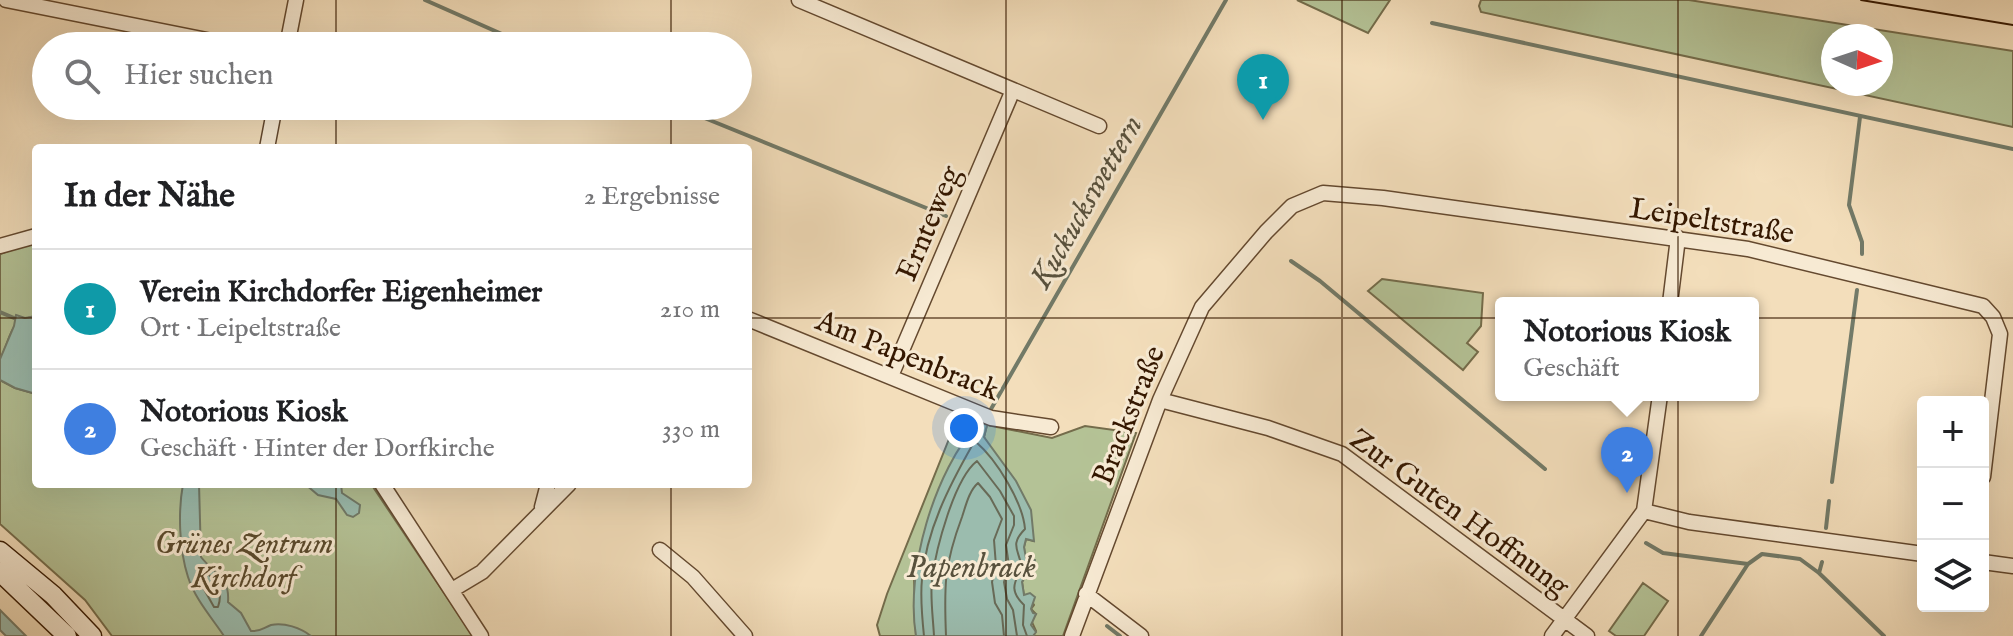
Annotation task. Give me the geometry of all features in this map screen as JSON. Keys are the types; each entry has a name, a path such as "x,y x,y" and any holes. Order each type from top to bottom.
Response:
{"main road":[{"path":"0,551 53,595 92,636"},
{"path":"0,572 67,636"}],"street":[{"path":"6,0 167,32"},
{"path":"290,32 296,0"},
{"path":"799,0 1099,126"},
{"name":"Ernteweg","path":"891,376 1013,90"},
{"path":"268,144 272,120"},
{"name":"Leipeltstraße","path":"1266,232 1292,206 1323,193 1383,198 1748,249 1983,306 1993,317 2000,334 1984,468"},
{"name":"Brackstraße","path":"1072,636 1160,400 1202,307 1266,232"},
{"path":"0,246 32,237"},
{"path":"1671,297 1678,238"},
{"name":"Am Papenbrack","path":"752,321 987,417 1051,427"},
{"name":"Zur Guten Hoffnung","path":"1160,400 1268,428 1342,454 1587,636"},
{"path":"1552,636 1644,511 1659,401"},
{"path":"385,488 481,636"},
{"path":"541,511 547,488"},
{"path":"452,590 482,572 505,552 565,488"},
{"path":"1644,511 1689,522 1917,553"},
{"path":"660,550 693,577 745,636"},
{"path":"1989,563 2013,566"},
{"path":"1086,594 1141,636"}],"green space":[{"path":"1297,0 1390,0 1368,33"},
{"path":"1481,0 1689,0 1841,24 1821,24 1821,85 1481,12"},
{"path":"1893,32 2013,51 2013,127 1870,96 1893,96"},
{"path":"32,243 32,317 19,322 11,332 0,359 0,254"},
{"path":"1382,279 1483,293 1481,326 1467,343 1478,352 1463,370 1368,291"},
{"name":"Grünes Zentrum Kirchdorf","path":"0,380 32,393 32,488 374,488 473,636 112,636 85,600 0,524"},
{"path":"959,414 979,422 942,482 914,578 916,636 880,636 877,625 887,594"},
{"path":"987,425 1052,438 1085,426 1136,433 1063,636 1033,636 1036,631 1031,620 1036,614 1031,609 1034,605 1028,595 1024,596 1022,582 1030,569 1035,570 1031,560 1025,558 1024,547 1026,539 1033,541 984,437"},
{"path":"1643,583 1668,601 1644,636 1616,636 1609,631"}],"water":[{"path":"16,315 32,317 32,393 0,380 0,359"},
{"name":"Papenbrack","path":"979,422 987,425 984,437 1016,481 1031,510 1034,541 1026,539 1024,547 1026,558 1035,560 1035,570 1029,569 1022,582 1024,595 1030,593 1035,597 1031,609 1036,614 1031,625 1036,632 1033,636 916,636 915,582 926,523 949,467"},
{"path":"182,488 199,488 201,557 224,581 228,602 241,613 251,631 281,624 311,636 224,636 204,608 188,577 180,530"},
{"path":"310,488 341,488 342,493 360,505 359,513 353,517 347,515 336,499 318,495"},
{"path":"0,610 26,636 6,636 0,630"}],"waterway":[{"path":"425,0 497,32"},
{"name":"Kuckuckswettern","path":"983,423 1226,0"},
{"path":"1432,23 2013,149"},
{"path":"1860,117 1849,205 1862,242 1862,254"},
{"path":"709,120 946,216"},
{"path":"1291,261 1320,281 1545,469"},
{"path":"1832,482 1857,290"},
{"path":"0,312 14,318"},
{"path":"1826,528 1829,501"},
{"path":"1646,543 1663,553 1748,564 1762,554 1800,559 1819,573 1884,636"},
{"path":"1819,573 1822,562"},
{"path":"1701,636 1748,564"},
{"path":"1107,626 1120,636"}],"tram line":[{"path":"1861,0 2013,25"}],"place":[{"name":"Verein Kirchdorfer Eigenheimer","path":"1263,120"},
{"name":"Notorious Kiosk","path":"1627,493"}]}
